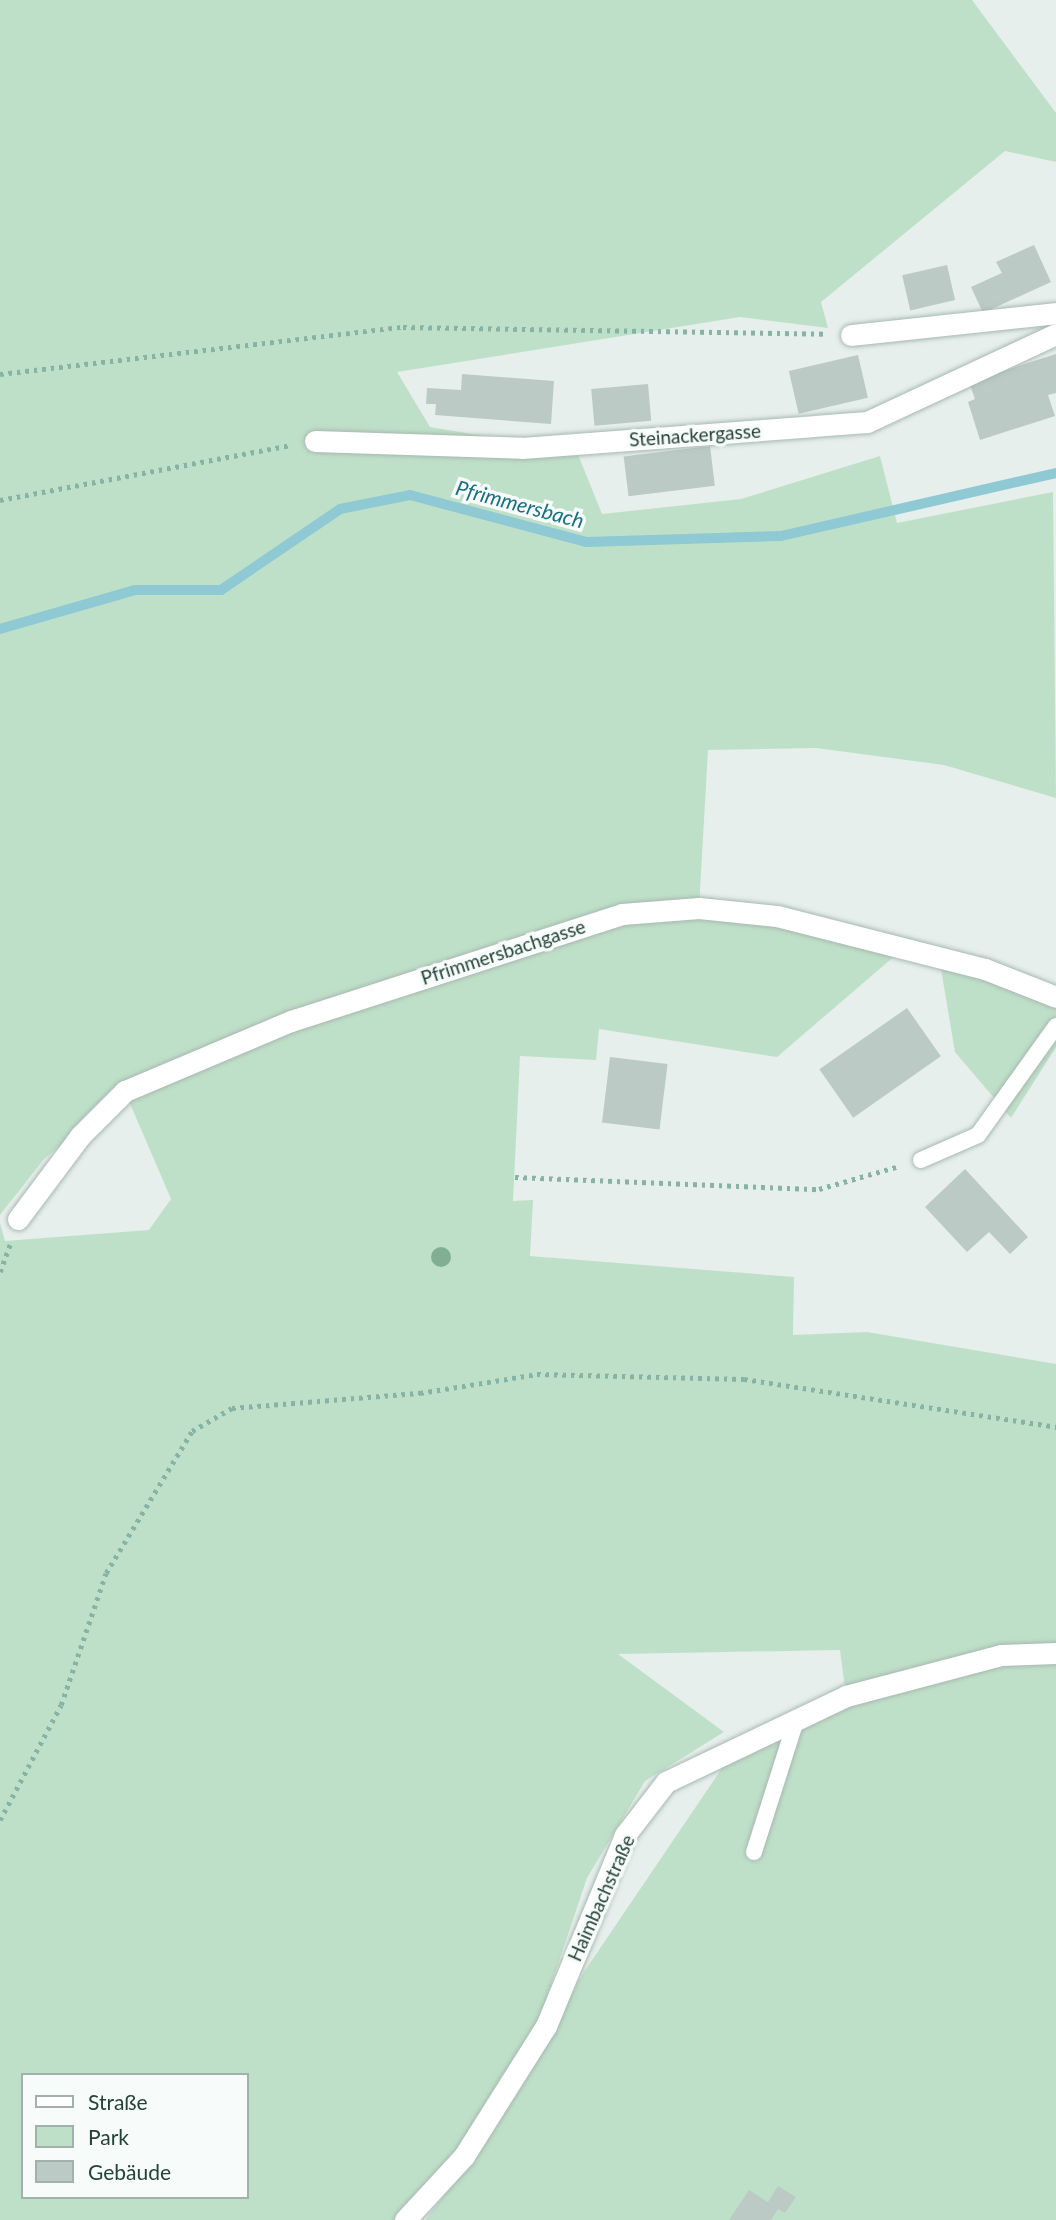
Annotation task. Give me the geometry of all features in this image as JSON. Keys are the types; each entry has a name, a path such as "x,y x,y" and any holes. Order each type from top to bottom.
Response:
{"street":[{"path":"851,335 1056,313"},
{"name":"Steinackergasse","path":"315,441 522,448 867,422 994,357 1056,334"},
{"name":"Pfrimmersbachgasse","path":"18,1219 80,1136 125,1091 291,1021 622,914 699,908 777,916 985,969 1056,998"},
{"name":"Haimbachstraße","path":"405,2220 464,2156 546,2026 625,1835 666,1782 846,1696 1001,1655 1056,1653"}],"lane":[{"path":"921,1160 978,1135 1056,1026"},
{"path":"754,1852 796,1720"}],"path":[{"path":"0,374 403,327 851,335"},
{"path":"0,500 315,441"},
{"path":"515,1177 819,1189 921,1160"},
{"path":"0,1820 61,1705 106,1573 192,1431 232,1408 420,1393 537,1374 744,1379 1056,1427"}],"green space":[{"path":"0,0 972,0 1056,113 1056,162 1005,151 821,302 828,328 740,317 397,372 430,427 577,452 602,514 741,499 880,456 897,523 1053,492 1056,798 944,765 816,748 708,750 699,908 904,948 777,1057 599,1029 596,1060 520,1056 513,1201 533,1200 530,1256 794,1277 793,1335 867,1332 1056,1364 1056,2220 425,2220 487,2140 584,1972 735,1749 846,1696 840,1650 618,1654 724,1732 645,1781 587,1878 530,2047 451,2160 398,2220 0,2220 0,1223 5,1241 149,1230 171,1199 125,1092 44,1159 0,1215"},
{"path":"939,957 1056,997 1056,1047 1011,1118 955,1052"}],"building":[{"path":"1034,245 1051,282 983,313 971,287 1002,273 996,262"},
{"path":"947,265 955,300 910,310 902,275"},
{"path":"1056,354 1056,393 1048,395 1055,416 980,440 968,402 975,399 969,382"},
{"path":"858,355 868,398 799,414 789,371"},
{"path":"462,374 554,381 551,424 435,415 436,404 426,404 427,388 461,390"},
{"path":"648,384 651,421 594,426 591,389"},
{"path":"710,446 715,486 629,496 624,457"},
{"path":"907,1008 941,1056 853,1118 819,1069"},
{"path":"610,1057 668,1064 660,1130 602,1123"},
{"path":"965,1169 1028,1237 1010,1254 989,1232 967,1252 925,1207"},
{"path":"778,2186 796,2197 785,2213 778,2209 771,2220 729,2220 749,2190 768,2202"}],"waterway":[{"name":"Pfrimmersbach","path":"0,629 135,590 221,590 340,509 410,495 587,542 781,536 1056,473"}]}
